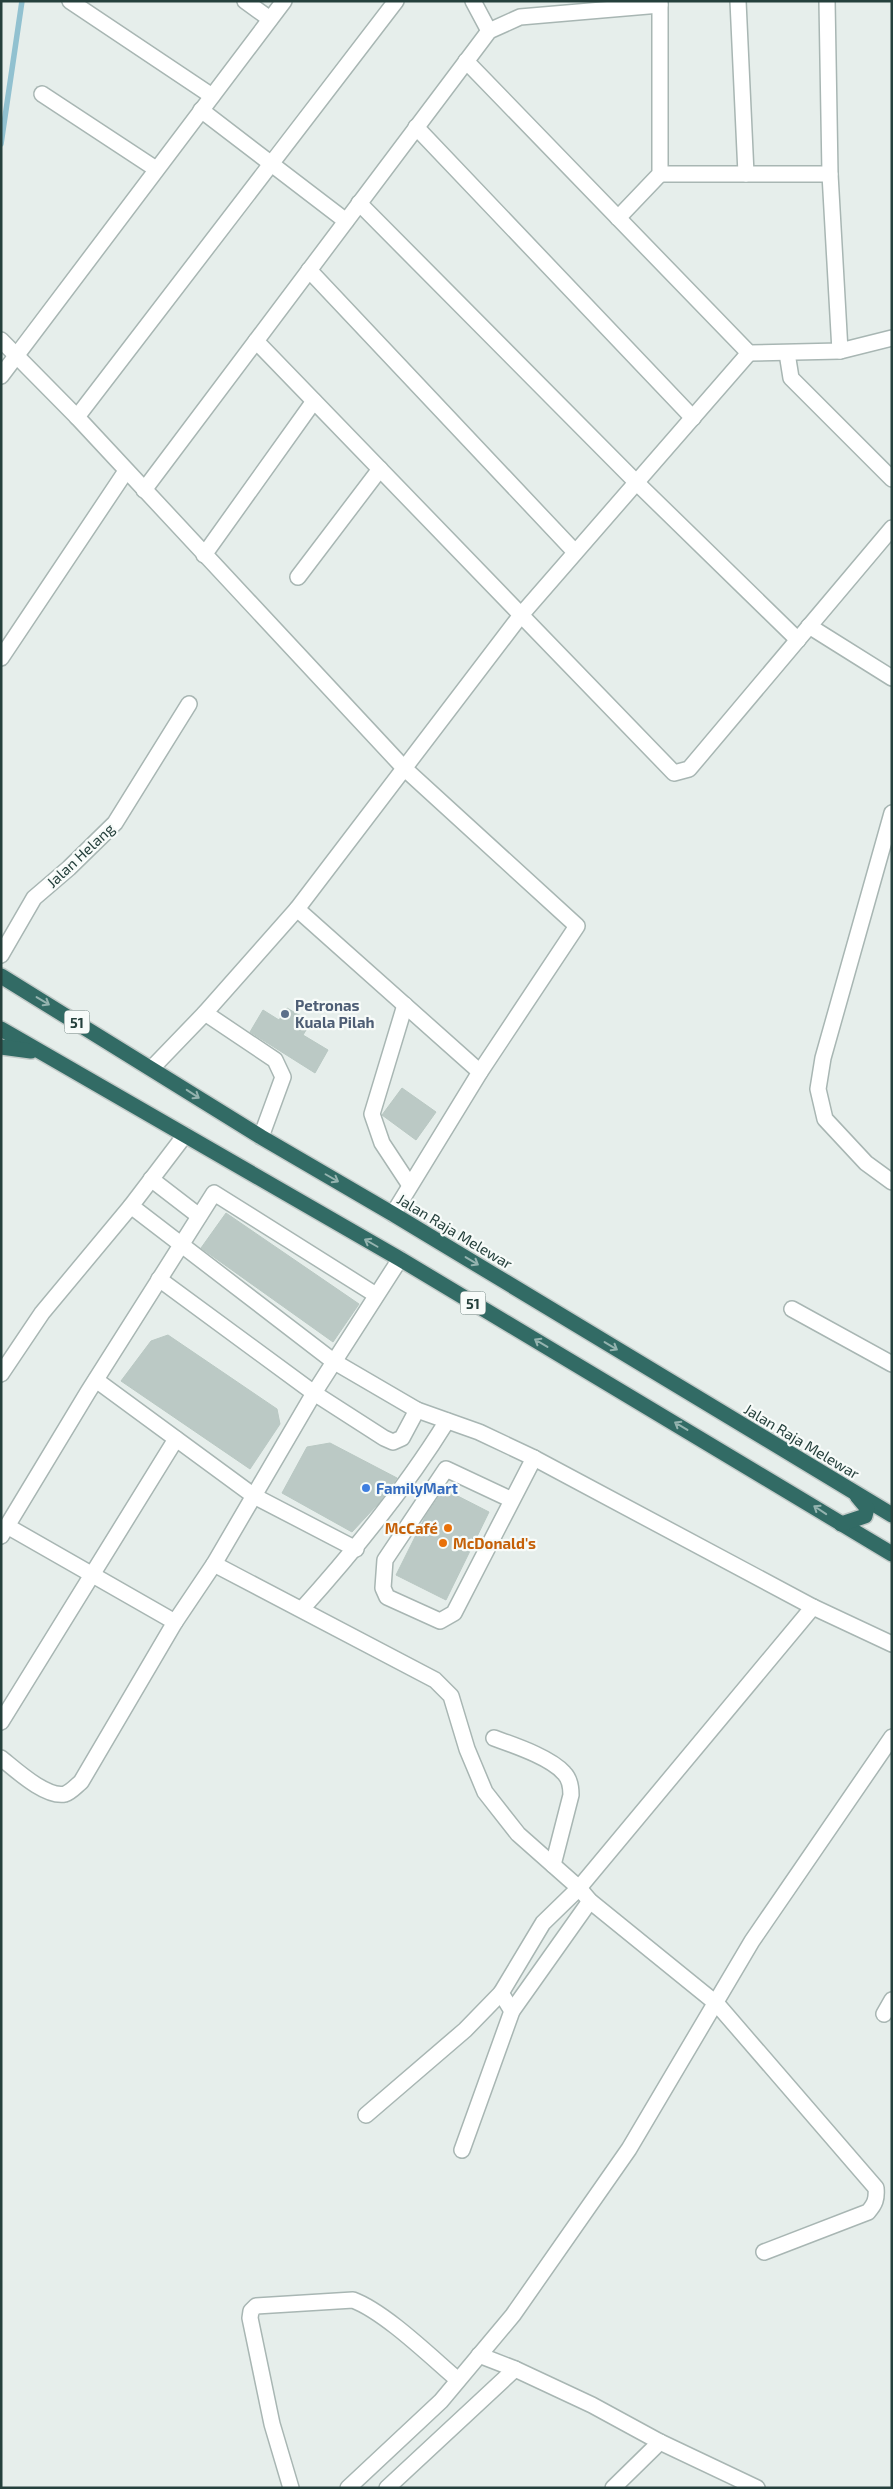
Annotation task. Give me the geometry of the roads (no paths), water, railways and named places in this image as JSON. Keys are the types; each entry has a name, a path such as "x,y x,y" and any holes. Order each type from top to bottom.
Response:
{"highway":[{"name":"Jalan Raja Melewar","path":"1,976 261,1137 393,1214 892,1516"},
{"name":"51","path":"1,1029 400,1259 808,1502 841,1524 888,1549"},
{"path":"1,1047 35,1052 52,1058"},
{"path":"841,1524 865,1516 867,1508 856,1495"}],"street":[{"path":"70,1 212,96"},
{"path":"244,1 270,19"},
{"path":"1,376 284,1"},
{"path":"77,417 396,1"},
{"path":"473,1 489,31"},
{"path":"738,1 746,174"},
{"path":"827,1 830,174 840,351"},
{"path":"144,490 489,31 520,17 660,3 660,174 618,218"},
{"path":"466,61 749,353 840,351 892,338"},
{"path":"42,94 156,170"},
{"path":"201,110 272,162 346,221"},
{"path":"416,127 693,418"},
{"path":"660,174 830,174"},
{"path":"359,203 636,482 798,640"},
{"path":"309,270 575,552"},
{"path":"1,340 77,417 404,768 577,926 480,1072 409,1184 393,1214"},
{"path":"256,341 674,773 688,769 892,528"},
{"path":"152,1068 205,1013 297,909 521,615 749,353"},
{"path":"787,353 791,378 892,479"},
{"path":"204,555 314,401"},
{"path":"298,577 380,469"},
{"path":"1,658 126,471"},
{"path":"809,626 892,678"},
{"name":"Jalan Helang","path":"1,955 34,898 69,868 115,823 189,704"},
{"path":"892,813 823,1058 818,1089 825,1119 866,1163 892,1182"},
{"path":"297,909 480,1072"},
{"path":"405,1005 372,1114 382,1143 409,1184"},
{"path":"205,1013 275,1060 283,1076 261,1137"},
{"path":"1,1374 42,1314 131,1206 184,1135"},
{"path":"151,1179 199,1216"},
{"path":"175,1622 92,1575 4,1531 96,1380 214,1193 376,1295"},
{"path":"131,1206 334,1361 417,1410 479,1432 534,1458 813,1607 892,1644"},
{"path":"1,1758 38,1786 55,1794 67,1794 81,1782 175,1622 214,1564 314,1393 400,1259"},
{"path":"159,1279 314,1393 384,1438 393,1442 402,1438 417,1410"},
{"path":"792,1309 892,1364"},
{"path":"96,1380 254,1496 356,1549"},
{"path":"302,1609 356,1549 406,1485 447,1421"},
{"path":"1,1722 176,1439"},
{"path":"512,1500 446,1469 385,1560 383,1588 387,1597 440,1621 454,1613 534,1458"},
{"path":"214,1564 435,1680 446,1690 451,1696 467,1749 485,1792 518,1834 580,1888 590,1901 717,2004 876,2188 877,2197 868,2212 764,2252"},
{"path":"366,2116 465,2030 501,1993 543,1923 580,1888 813,1607"},
{"path":"348,2488 441,2401 513,2315 629,2149 717,2004 752,1941 892,1737"},
{"path":"494,1738 545,1760 564,1772 570,1783 571,1795 553,1865"},
{"path":"462,2150 512,2011 590,1901"},
{"path":"501,1993 512,2011"},
{"path":"884,2014 892,2000"},
{"path":"291,2488 272,2424 250,2318 251,2311 256,2306 354,2300 370,2309 458,2380"},
{"path":"479,2355 592,2404 660,2442 757,2488"},
{"path":"387,2488 515,2369"},
{"path":"613,2488 660,2442"}],"waterway":[{"path":"1,144 22,1"}],"place":[{"name":"Petronas Kuala Pilah","path":"285,1014"},
{"name":"FamilyMart","path":"366,1488"},
{"name":"McCafé","path":"448,1528"},
{"name":"McDonald's","path":"443,1543"}]}
